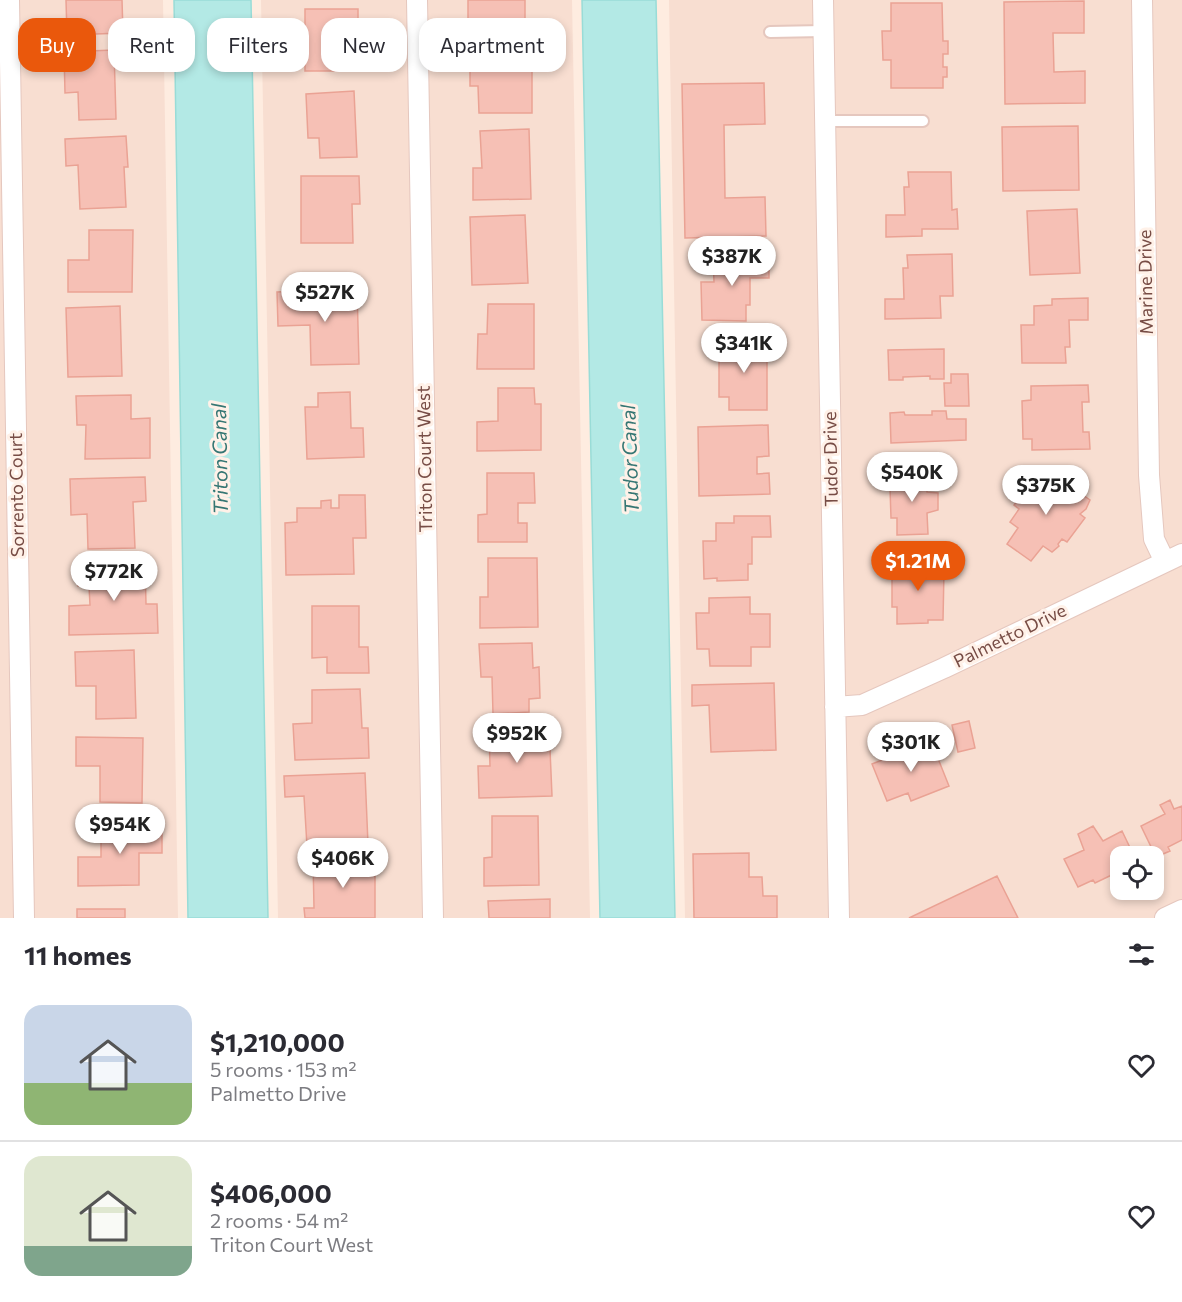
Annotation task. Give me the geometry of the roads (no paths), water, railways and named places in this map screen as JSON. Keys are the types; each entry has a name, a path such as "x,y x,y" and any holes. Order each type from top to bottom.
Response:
{"street":[{"name":"Sorrento Court","path":"9,0 5,124 24,918"},
{"name":"Triton Court West","path":"417,0 433,918"},
{"name":"Tudor Drive","path":"822,0 839,918"},
{"name":"Marine Drive","path":"1142,0 1149,475 1154,539 1173,558"},
{"name":"Palmetto Drive","path":"835,706 862,705 944,669 1173,558"},
{"path":"1165,918 1182,910"}],"lane":[{"path":"770,32 823,32"},
{"path":"825,121 923,121"}],"water":[{"name":"Triton Canal","path":"174,0 251,0 251,18 207,18 207,72 252,72 268,918 188,918 175,72 195,72 195,18 174,18"},
{"name":"Tudor Canal","path":"582,0 656,0 675,918 600,918"}]}
